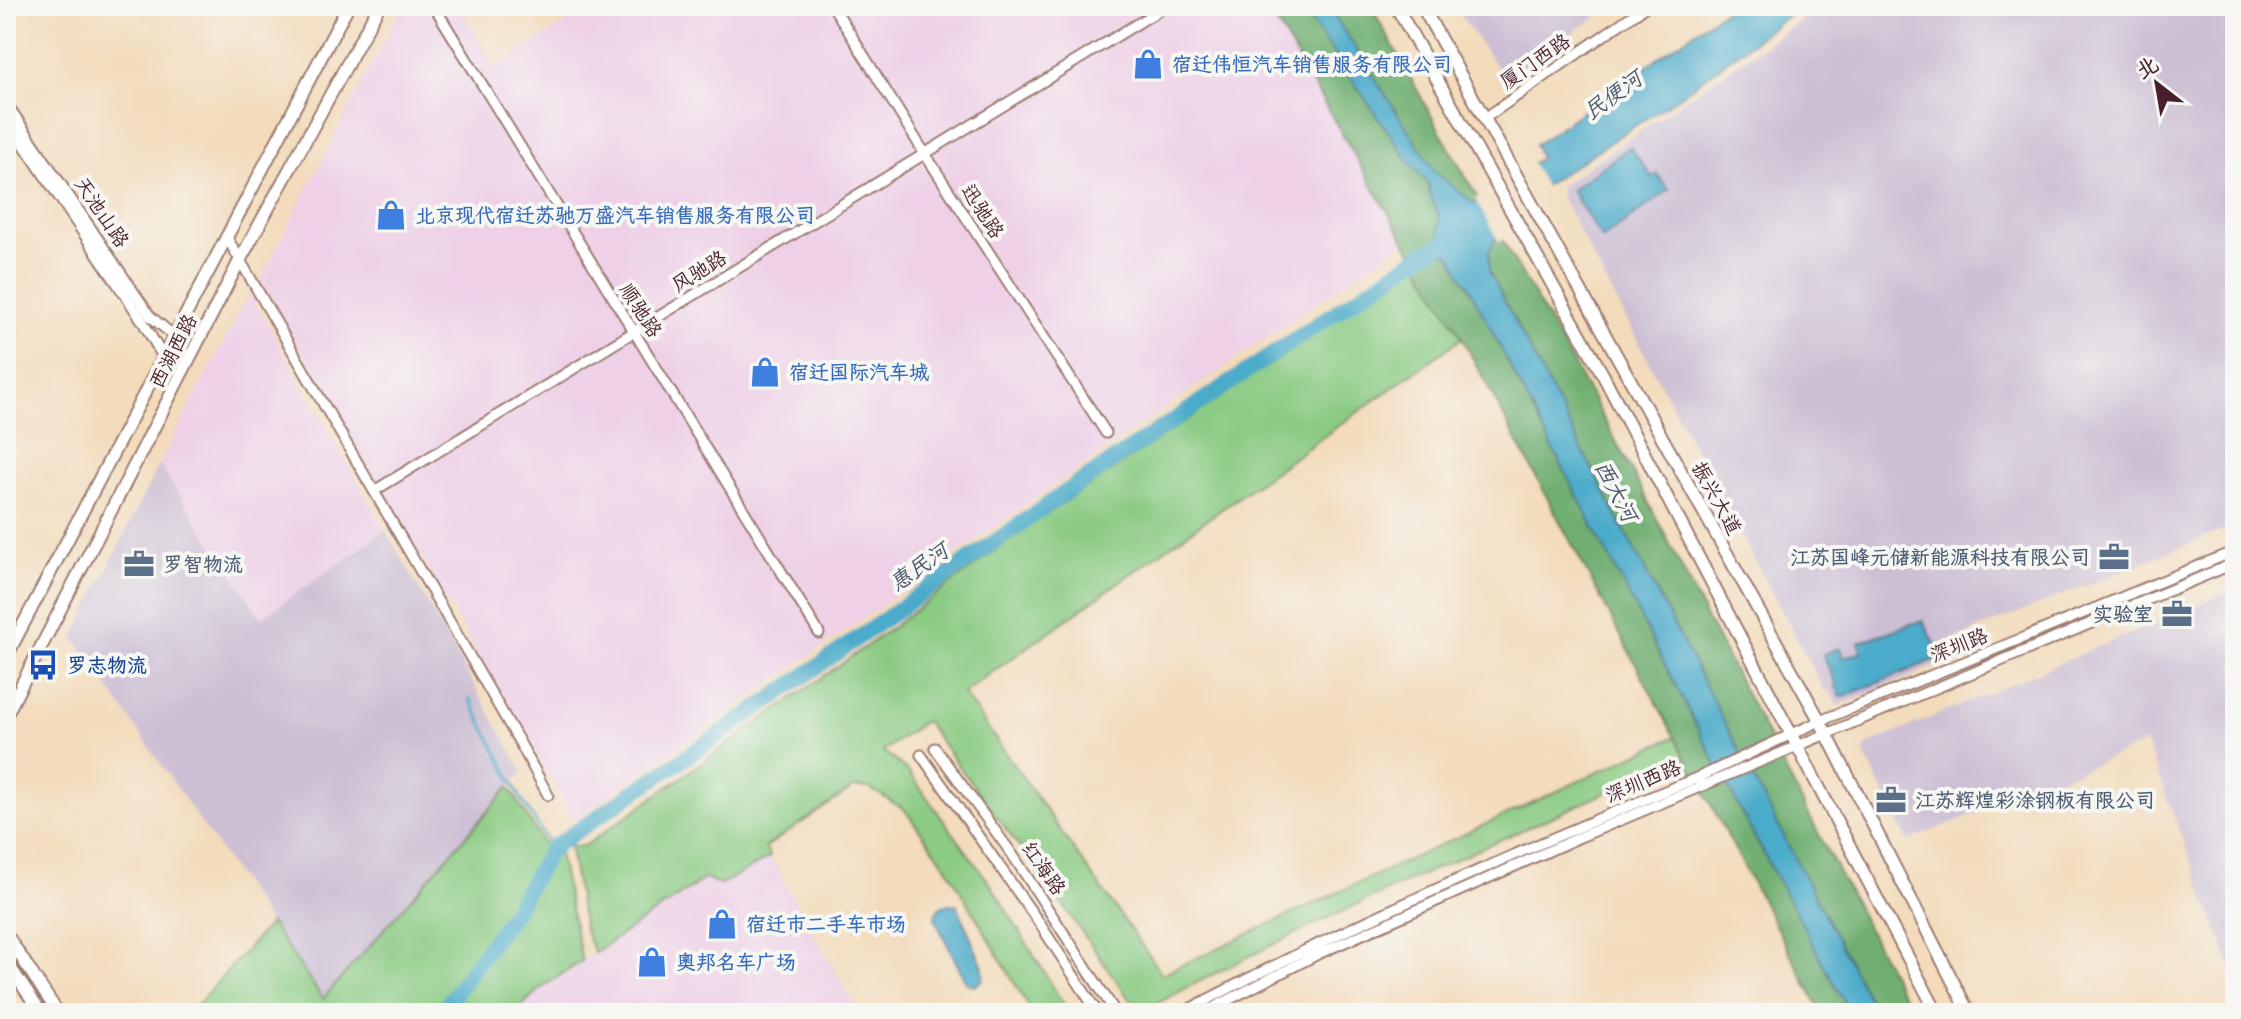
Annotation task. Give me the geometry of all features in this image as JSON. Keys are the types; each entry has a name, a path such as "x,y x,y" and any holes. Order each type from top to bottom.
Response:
{"main road":[{"name":"西湖西路","path":"6,657 348,6"},
{"name":"西湖西路","path":"6,715 240,260 379,6"},
{"path":"1396,6 1603,375 1937,1013"},
{"name":"振兴大道","path":"1422,6 1820,721 1969,1013"},
{"path":"6,934 58,1013"},
{"path":"6,961 41,1013"}],"street":[{"name":"顺驰路","path":"434,6 819,633"},
{"name":"迅驰路","path":"833,6 1106,433"},
{"name":"风驰路","path":"374,491 1166,6"},
{"name":"厦门西路","path":"1485,118 1646,6"},
{"name":"天池山路","path":"6,103 150,316 174,336"},
{"name":"天池山路","path":"6,118 143,322 163,357"},
{"path":"226,236 548,795"},
{"name":"深圳路","path":"1703,780 1765,746 1820,721 2235,551"},
{"name":"深圳路","path":"1703,780 1771,757 2235,563"},
{"name":"红海路","path":"935,748 1012,854 1116,1013"},
{"name":"红海路","path":"921,755 1038,921 1098,1013"},
{"name":"深圳西路","path":"1182,1013 1340,933 1703,780"},
{"name":"深圳西路","path":"1203,1013 1377,927 1703,780"}],"shaded area":[{"name":"宿迁国际汽车城","path":"402,6 460,6 495,68 591,6 1270,6 1418,232 574,820 260,280"},
{"path":"1454,6 1613,6 1504,77"},
{"path":"1822,6 2235,6 2235,525 1942,644 1948,661 1838,706 1829,690 1825,692 1561,197 1560,186"},
{"path":"250,293 386,531 261,618 159,464"},
{"name":"罗志物流","path":"159,464 261,618 386,531 523,771 322,1000 74,637"},
{"path":"2235,589 2235,977 2146,743 1908,841 1863,751 1869,744"},
{"name":"宿迁市二手车市场","path":"770,857 859,1013 514,1013 541,988 706,877 721,885"}],"green space":[{"path":"1267,6 1371,6 1621,450 1912,1013 1822,1013 1462,338"},
{"path":"1419,264 1462,338 963,693 1162,974 1676,736 1687,757 1354,906 1158,1003 1141,1007 1128,997 925,721 883,751 907,770 991,885 1069,1013 1032,1013 947,867 904,809 869,788 853,788 766,847 770,857 720,885 706,878 594,953 584,928 569,844 575,847 586,845 882,635 1023,530"},
{"path":"509,787 546,852 436,1013 190,1013 270,923 323,999"},
{"path":"558,849 582,961 541,988 514,1013 447,1013"}],"water":[{"name":"民便河","path":"1301,6 1328,6 1435,171 1474,204 1540,158 1535,145 1731,6 1801,6 1676,99 1548,183 1497,237 1489,251 1489,271 1876,1013 1850,1013 1738,806 1467,283 1449,254 1426,252 1439,238 1439,216 1429,185 1408,160"},
{"path":"1630,147 1652,177 1657,174 1669,190 1602,239 1571,190"},
{"path":"1923,620 1940,654 1939,658 1845,696 1840,695 1823,654 1840,648 1841,658 1861,652 1859,642"},
{"path":"957,905 983,967 983,979 975,986 964,978 935,919 940,908"}],"pier":[{"path":"1531,161 1547,190 1499,242 1475,199"}],"waterway":[{"name":"惠民河","path":"441,1013 511,916 552,848 767,702 1060,496 1426,252 1444,244"},
{"path":"470,699 520,797 552,848"}],"place":[{"name":"宿迁伟恒汽车销售服务有限公司","path":"1148,64"},
{"name":"北京现代宿迁苏驰万盛汽车销售服务有限公司","path":"391,215"},
{"name":"宿迁国际汽车城","path":"765,372"},
{"name":"江苏国峰元储新能源科技有限公司","path":"2114,557"},
{"name":"罗智物流","path":"139,564"},
{"name":"实验室","path":"2177,614"},
{"name":"罗志物流","path":"43,665"},
{"name":"江苏辉煌彩涂钢板有限公司","path":"1891,800"},
{"name":"宿迁市二手车市场","path":"722,924"},
{"name":"奥邦名车广场","path":"652,962"}],"water label":[{"name":"西大河","path":"1616,491"}]}
